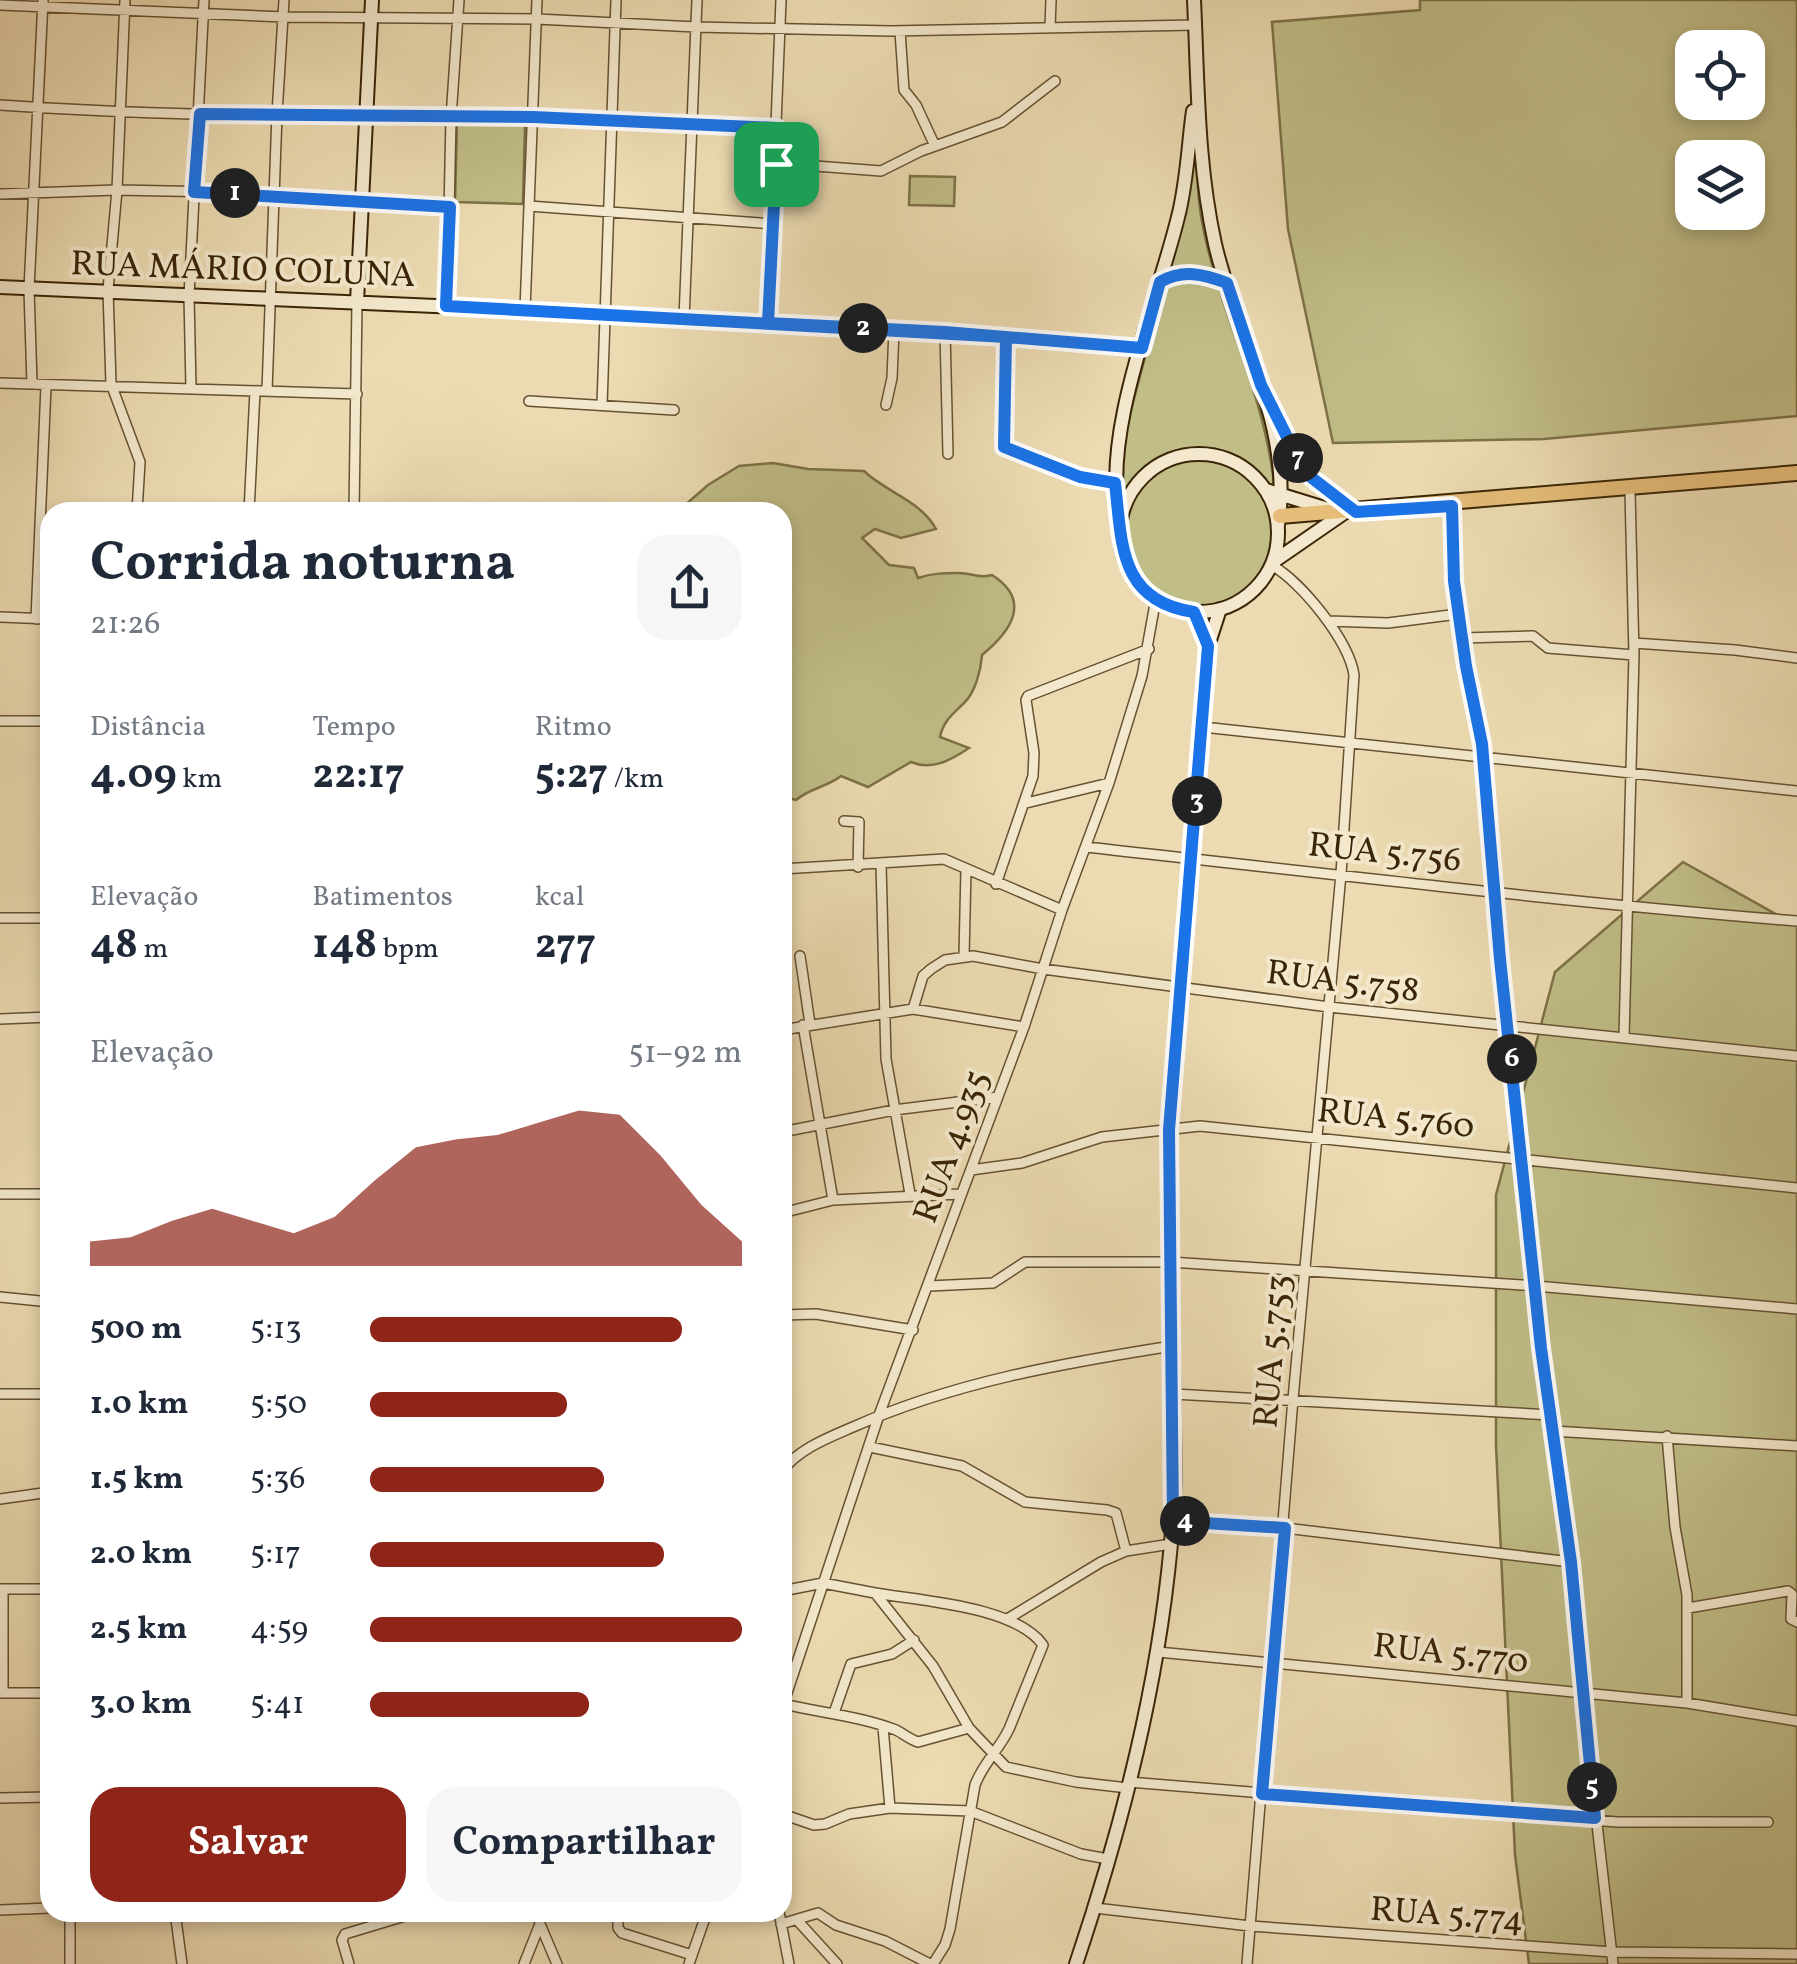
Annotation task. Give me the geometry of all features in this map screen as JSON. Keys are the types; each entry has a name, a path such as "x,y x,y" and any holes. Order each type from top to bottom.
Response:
{"main road":[{"path":"357,302 372,0"},
{"path":"1194,0 1205,192 1227,283 1259,379 1283,496 1272,564"},
{"path":"1197,86 1179,214 1137,348 1124,412 1115,483 1122,552 1130,572 1158,601 1194,612 1220,609 1250,593 1272,564 1350,512"},
{"path":"1160,282 1170,276 1198,273 1227,283"},
{"name":"RUA MÁRIO COLUNA","path":"0,287 945,332 1137,348"},
{"path":"1259,379 1301,463 1350,512"},
{"path":"1120,525 1132,489 1146,474 1180,456 1220,456 1239,464 1266,490 1279,520"},
{"path":"1266,490 1350,512 1630,492 1797,475"},
{"path":"1279,520 1797,475"},
{"path":"1076,1964 1128,1784 1158,1652 1171,1544 1174,1394 1169,1130 1208,646 1220,609"},
{"path":"1194,612 1208,646"}],"street":[{"path":"192,388 189,296 204,0"},
{"path":"267,391 284,0"},
{"path":"446,306 459,0"},
{"path":"525,310 538,0"},
{"path":"602,404 616,0"},
{"path":"684,319 697,0"},
{"path":"768,323 782,0"},
{"path":"1050,28 1051,0"},
{"path":"32,384 28,289 43,4"},
{"path":"0,5 125,5 203,14 284,17 537,18 780,30 1196,24"},
{"path":"125,5 117,190 108,290 111,384 138,454 136,502"},
{"path":"900,31 904,90 916,105 935,146"},
{"path":"776,164 882,171 935,146 1002,122 1056,81"},
{"path":"0,105 368,118 533,117 777,128"},
{"path":"0,194 194,192 450,207"},
{"path":"530,206 774,224"},
{"path":"354,502 357,302"},
{"path":"886,405 892,378 894,330"},
{"path":"945,332 948,454"},
{"path":"1006,337 1004,447 1080,477 1115,483"},
{"path":"0,383 357,394"},
{"path":"45,502 46,386"},
{"path":"249,502 255,391"},
{"path":"529,401 674,410"},
{"path":"1624,1037 1633,775 1630,492"},
{"path":"1452,506 1458,614 1484,759 1508,1027 1550,1416 1571,1562 1613,1964"},
{"name":"RUA 5.753","path":"1247,1964 1340,874 1353,664 1328,622 1287,574 1272,564"},
{"path":"36,619 40,575"},
{"name":"RUA 4.935","path":"792,1678 880,1415 1024,1027 1109,783 1149,649 1158,601"},
{"path":"1328,622 1388,623 1458,614"},
{"path":"0,617 40,619"},
{"path":"1462,638 1534,636 1548,648 1735,650 1797,658"},
{"path":"996,884 1033,776 1028,696 1149,649"},
{"path":"0,721 40,721"},
{"path":"1203,726 1797,792"},
{"path":"1026,803 1109,783"},
{"path":"844,820 859,822 858,867"},
{"name":"RUA 5.756","path":"1086,848 1626,907 1797,921"},
{"path":"792,869 858,867 933,858 1062,910"},
{"path":"881,864 886,1059 910,1194"},
{"path":"913,1009 923,976 945,960 964,956 966,869"},
{"path":"0,918 40,918"},
{"path":"800,956 818,1124 833,1200"},
{"name":"RUA 5.758","path":"964,956 1329,1007 1797,1056"},
{"path":"792,1028 913,1009 1024,1027"},
{"path":"0,1019 40,1017"},
{"path":"792,1130 894,1110 998,1097"},
{"name":"RUA 5.760","path":"971,1170 1022,1163 1102,1137 1200,1126 1797,1188"},
{"path":"0,1194 40,1194"},
{"path":"792,1210 833,1200 960,1194"},
{"path":"929,1286 993,1282 1024,1262 1170,1262 1797,1308"},
{"path":"0,1296 40,1301"},
{"path":"792,1315 816,1314 913,1330"},
{"path":"792,1455 880,1415 998,1378 1172,1346"},
{"path":"0,1394 40,1394"},
{"path":"1174,1394 1550,1416"},
{"path":"1553,1430 1797,1446"},
{"path":"1667,1436 1674,1527 1688,1608 1687,1703"},
{"path":"870,1447 962,1466 1025,1502 1107,1510 1118,1516 1126,1551"},
{"path":"0,1499 40,1493"},
{"path":"1173,1521 1285,1528 1571,1562"},
{"path":"1009,1618 1126,1551 1171,1544"},
{"path":"792,1589 823,1583 1009,1618 1036,1637 1043,1649 1010,1729 983,1764 970,1811 950,1929 932,1964 886,1941 836,1925 818,1913 792,1921"},
{"path":"40,1589 2,1589 2,1693 40,1693"},
{"path":"1688,1608 1788,1590 1792,1594 1792,1621 1797,1622"},
{"path":"875,1593 914,1640 969,1728 1006,1768 1024,1773 1641,1823 1768,1822"},
{"path":"834,1713 851,1664 892,1654 914,1640"},
{"name":"RUA 5.770","path":"1158,1652 1687,1703 1797,1721"},
{"path":"792,1708 834,1713 918,1742 969,1728"},
{"path":"882,1727 890,1808"},
{"path":"0,1798 40,1797"},
{"path":"792,1817 814,1825 890,1808 970,1811 1081,1854 1108,1859"},
{"path":"0,1910 40,1908"},
{"name":"RUA 5.774","path":"1095,1908 1250,1926 1612,1952 1797,1954"},
{"path":"796,1920 837,1964"},
{"path":"70,1922 70,1964"},
{"path":"176,1922 182,1964"},
{"path":"349,1964 342,1940 345,1934 385,1922"},
{"path":"618,1922 622,1933 691,1959 704,1922"},
{"path":"788,1922 781,1924 788,1964"},
{"path":"524,1964 540,1924"},
{"path":"540,1924 557,1964"}],"shaded area":[{"path":"1420,0 1797,0 1797,416 1544,439 1333,443 1288,229 1272,22 1420,10"},
{"path":"1197,86 1197,171 1202,222 1263,423 1278,527 1269,572 1254,591 1234,604 1211,610 1187,610 1163,603 1143,589 1123,556 1116,503 1117,463 1168,270"},
{"path":"457,121 525,123 523,204 455,202"},
{"path":"910,176 955,177 954,206 909,205"},
{"path":"773,463 864,471 921,511 936,529 901,538 875,529 862,538 889,565 914,568 918,578 944,573 992,575 1004,585 1012,595 1013,616 1001,636 982,655 971,693 941,731 940,737 969,748 934,765 911,762 868,787 841,776 792,799 792,502 688,502 739,466"},
{"path":"1683,862 1797,926 1797,1964 1529,1964 1515,1855 1496,1445 1496,1195 1555,972"}],"route":[{"path":"200,114 533,117 777,128 776,164 768,323 945,332 1142,348 1160,282 1170,276 1198,273 1227,283 1261,385 1298,459 1312,478 1356,512 1452,506 1454,581 1466,666 1480,724 1500,959 1545,1382 1571,1562 1595,1818 1262,1794 1285,1528 1173,1521 1169,1130 1208,646 1194,612 1158,601 1130,572 1122,552 1115,483 1080,477 1004,447 1006,337 446,306 450,207 194,192 200,114"}]}
